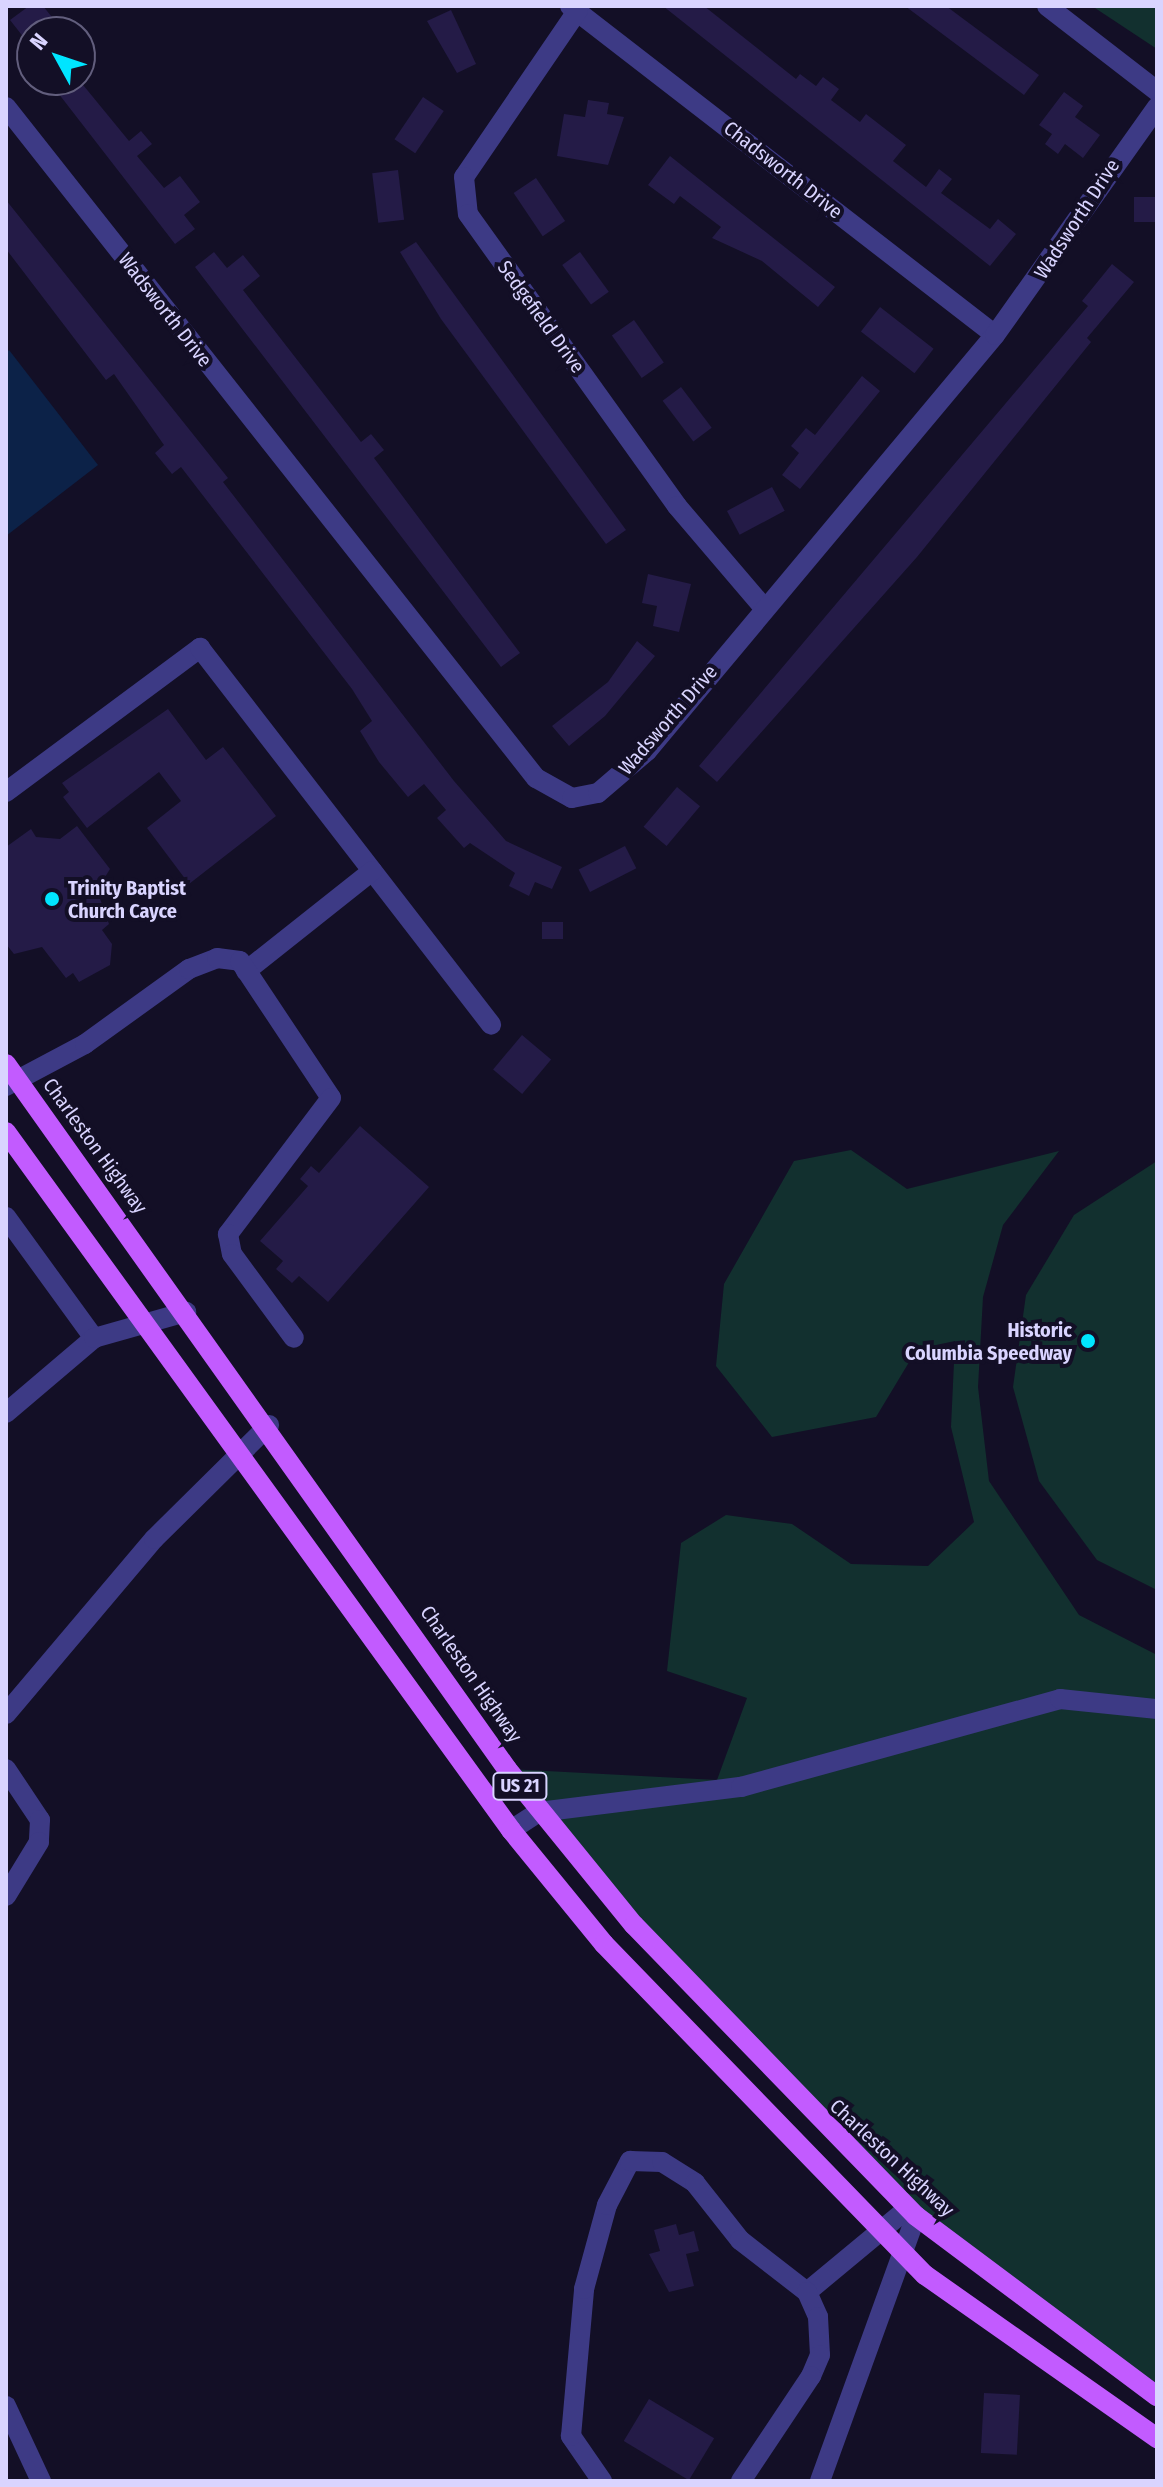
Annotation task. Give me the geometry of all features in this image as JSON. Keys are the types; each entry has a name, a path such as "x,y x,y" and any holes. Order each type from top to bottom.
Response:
{"main road":[{"name":"Charleston Highway","path":"10,1076 269,1425 539,1812 694,1990 912,2212 1157,2396"},
{"name":"US 21","path":"6,1132 511,1830 654,1999 904,2253 1064,2378 1153,2428"}],"street":[{"path":"1047,6 1157,91"},
{"name":"Chadsworth Drive","path":"574,8 995,335"},
{"name":"Sedgefield Drive","path":"574,8 464,177 468,214 677,506 764,608"},
{"name":"Wadsworth Drive","path":"6,107 553,793 598,793 632,766 995,335 1157,107"},
{"path":"6,792 200,648 491,1025"},
{"path":"246,971 372,871"},
{"path":"10,1076 85,1044 189,969 217,958 240,961 331,1098 228,1234 232,1254 294,1338"},
{"path":"6,1217 94,1338"},
{"path":"6,1413 94,1338 186,1312"},
{"path":"6,1714 154,1539 269,1425"},
{"path":"511,1830 539,1812 741,1787 1060,1699 1157,1709"},
{"path":"6,1769 40,1820 39,1842 6,1896"},
{"path":"602,2481 571,2436 584,2289 607,2205 630,2161 662,2162 695,2183 740,2240 807,2292 820,2355 741,2481"},
{"path":"807,2292 879,2228 912,2212"},
{"path":"820,2481 904,2253 912,2212"},
{"path":"6,2406 41,2481"}],"green space":[{"path":"1092,6 1157,6 1157,49"},
{"path":"851,1150 907,1189 1059,1151 1003,1225 983,1297 978,1387 989,1481 1079,1615 1157,1655 1157,2396 940,2236 694,1990 507,1769 717,1780 747,1698 667,1671 681,1543 726,1515 792,1524 851,1564 928,1566 974,1522 951,1427 955,1341 917,1349 876,1417 772,1437 716,1366 724,1284 794,1161"},
{"name":"Historic Columbia Speedway","path":"1157,1161 1157,1590 1097,1560 1039,1481 1013,1387 1026,1295 1074,1215"}],"water":[{"path":"9,350 98,465 6,536 6,353"}],"building":[{"path":"29,6 43,6 51,16 16,16 16,28 10,20"},
{"path":"663,6 704,6 796,79 800,74 816,86 823,77 839,89 831,100 860,122 866,114 906,145 893,161 926,187 939,169 952,179 941,193 990,229 998,219 1016,234 990,266"},
{"path":"905,6 946,6 1039,75 1024,95"},
{"path":"451,10 476,64 457,73 427,21"},
{"path":"1064,92 1083,106 1075,117 1100,135 1083,158 1065,144 1058,154 1045,144 1052,134 1039,125"},
{"path":"60,96 92,96 129,141 141,131 152,144 137,156 164,188 180,176 200,202 184,215 195,229 175,244"},
{"path":"423,97 444,111 415,153 394,139"},
{"path":"588,100 609,103 607,114 624,117 608,165 557,156 564,114 585,117"},
{"path":"670,156 835,287 818,307 762,261 712,238 721,227 680,196 674,204 648,185"},
{"path":"398,170 404,220 378,223 372,173"},
{"path":"536,178 565,221 543,236 514,193"},
{"path":"1134,197 1157,197 1157,222 1134,222"},
{"path":"6,200 228,478 223,482 454,781 506,841 562,867 552,889 535,882 529,896 509,886 515,873 470,843 464,848 437,818 446,810 424,784 408,797 379,762 360,731 372,721 352,689 181,467 172,474 155,453 164,445 114,374 106,380 6,249"},
{"path":"416,242 626,530 606,544 441,319 400,252"},
{"path":"214,252 227,268 243,255 260,276 243,290 361,442 371,434 384,450 374,458 520,653 501,667 195,267"},
{"path":"580,252 609,292 591,305 562,265"},
{"path":"1112,264 1134,282 1087,338 1091,342 917,557 717,782 699,766 1088,306 1082,301"},
{"path":"880,307 934,349 914,373 861,331"},
{"path":"634,320 664,363 642,378 612,335"},
{"path":"862,376 880,391 800,489 782,475 799,453 791,446 806,428 815,435"},
{"path":"681,387 712,428 693,442 663,401"},
{"path":"772,487 785,511 740,535 727,511"},
{"path":"648,574 691,584 679,632 653,626 657,606 642,603"},
{"path":"637,641 655,656 605,716 569,746 552,726 608,682"},
{"path":"168,709 206,760 223,747 276,816 189,884 147,828 181,801 159,772 87,828 63,797 69,792 62,783"},
{"path":"677,787 700,806 667,846 644,827"},
{"name":"Trinity Baptist Church Cayce","path":"77,826 110,869 97,890 109,924 102,930 112,944 110,965 79,982 73,973 66,978 42,947 14,954 6,944 6,847 31,829 36,837 60,839"},
{"path":"625,846 636,868 590,892 579,870"},
{"path":"542,922 563,922 563,939 542,939"},
{"path":"522,1035 551,1059 522,1094 493,1069"},
{"path":"360,1126 429,1187 328,1302 299,1276 292,1283 276,1269 283,1261 260,1241 308,1186 300,1179 311,1166 319,1173"},
{"path":"676,2224 679,2235 694,2231 699,2251 686,2254 694,2286 669,2292 649,2254 660,2251 654,2230"},
{"path":"984,2393 1020,2395 1017,2455 981,2453"},
{"path":"649,2399 714,2438 689,2480 624,2441"}],"place":[{"name":"Trinity Baptist Church Cayce","path":"52,899"},
{"name":"Historic Columbia Speedway","path":"1088,1341"}]}
